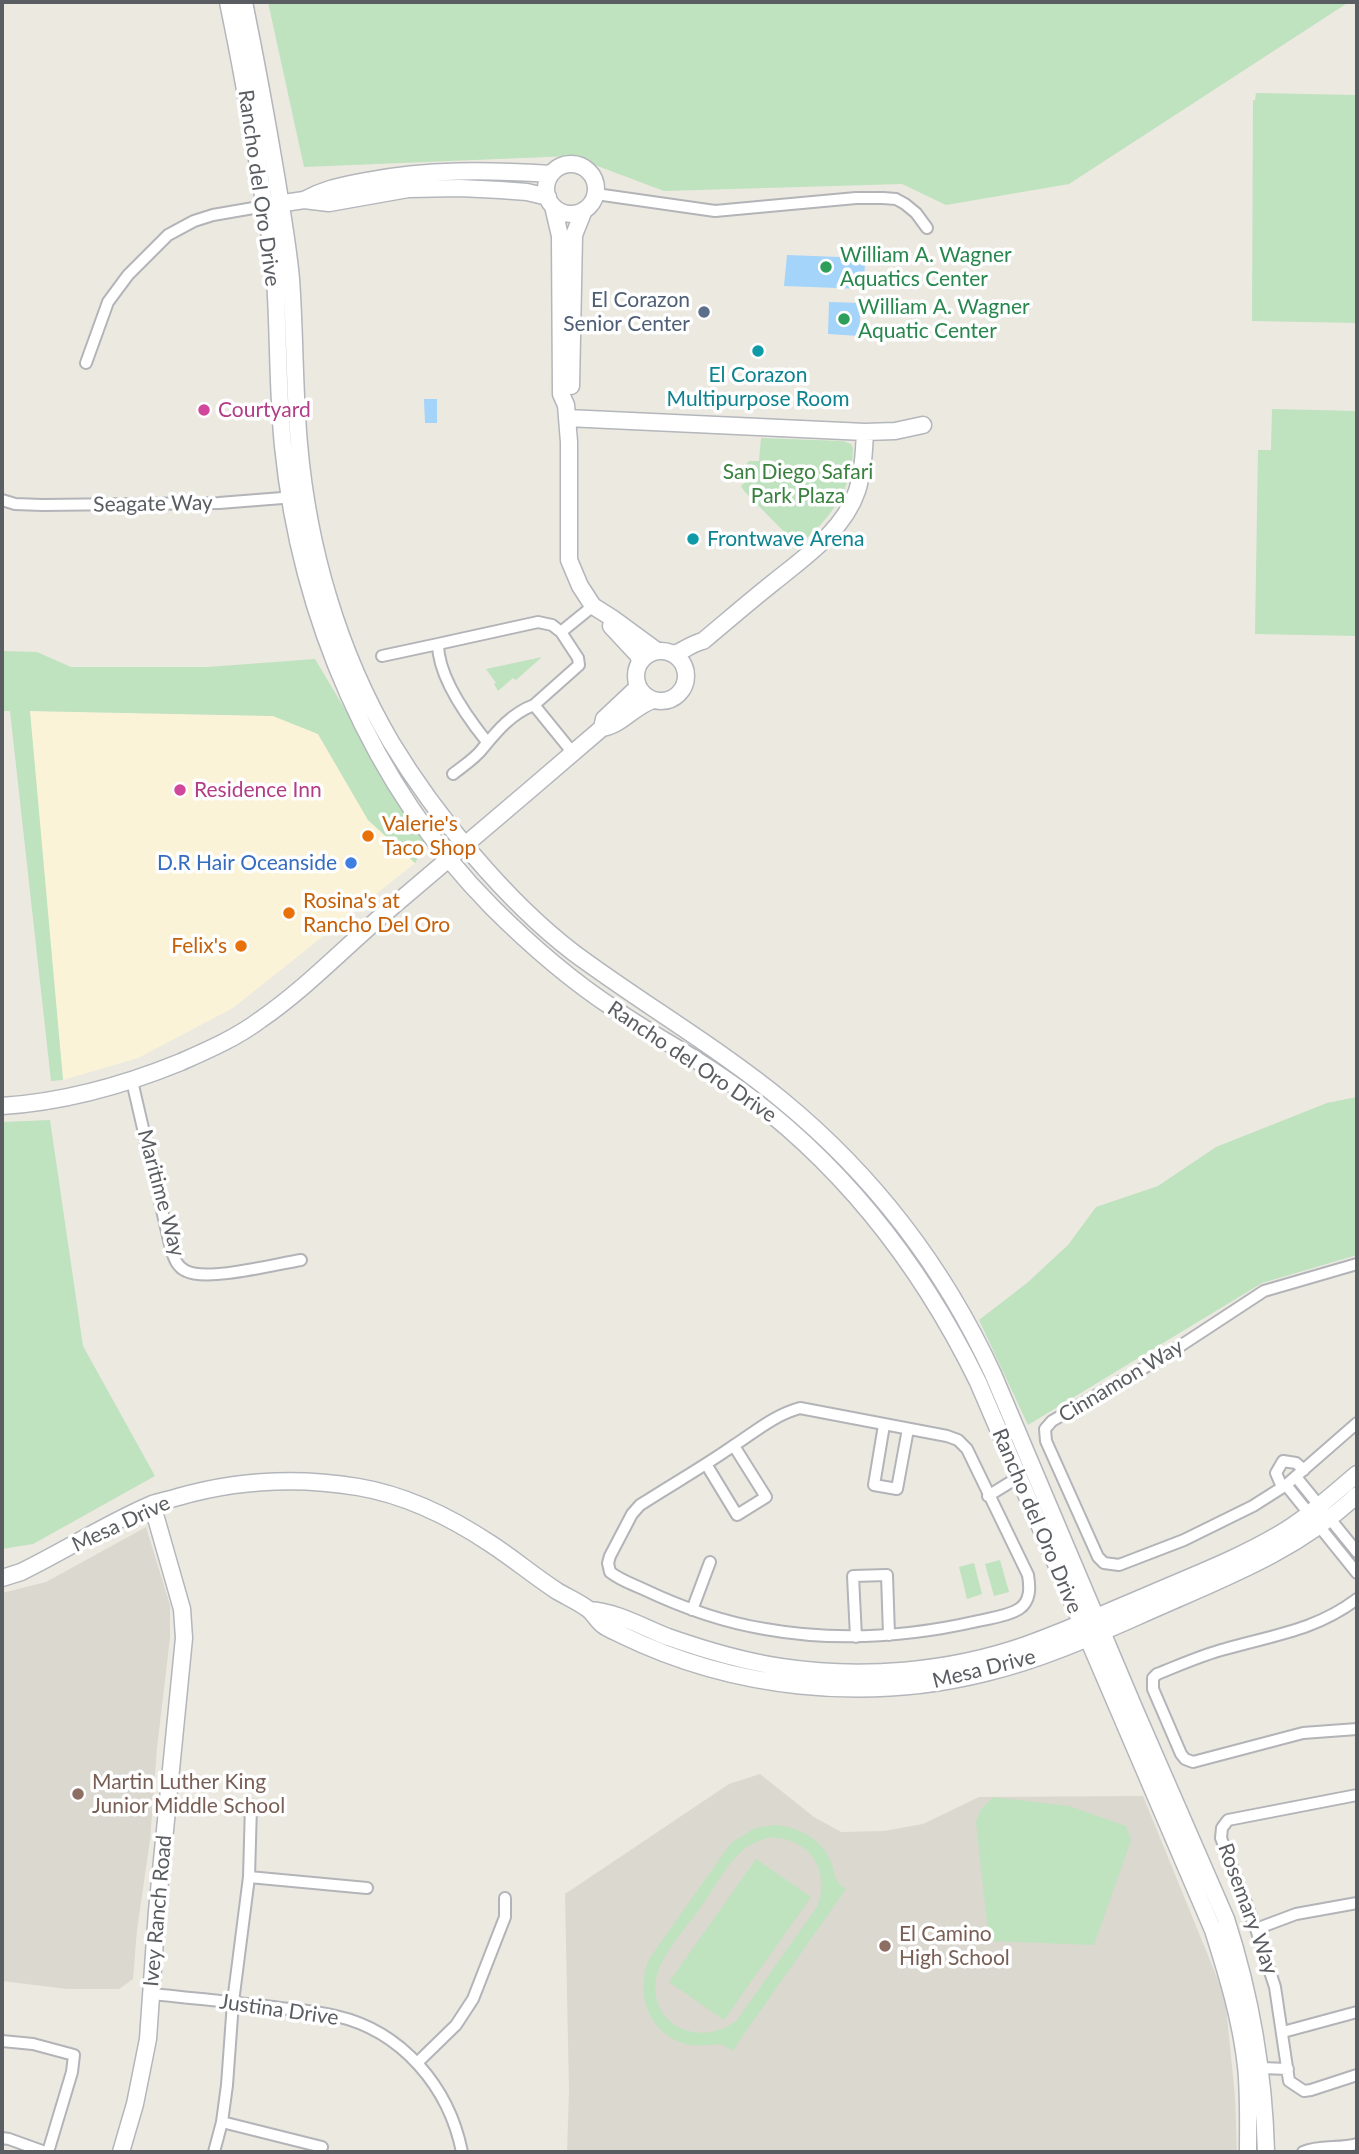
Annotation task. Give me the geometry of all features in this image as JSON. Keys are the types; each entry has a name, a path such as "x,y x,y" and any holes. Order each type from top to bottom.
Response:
{"main road":[{"name":"Rancho del Oro Drive","path":"228,2 291,282 299,443 297,496 303,566 315,608 346,690 394,782 449,858 491,906 572,979 734,1085 801,1140 860,1199 891,1238 937,1305 966,1358 994,1421 1213,1930 1239,2026 1246,2067 1248,2152"},
{"name":"Rancho del Oro Drive","path":"244,2 273,205"},
{"path":"273,205 304,200 330,203 408,190 460,188 527,192 550,201 565,213 578,213 590,206 596,194 594,177 582,166 565,164 551,174 547,185 550,201 560,236 561,394 569,442 569,560 580,586 638,655 640,661"},
{"path":"304,200 325,189 395,175 481,170 551,174"},
{"path":"566,412 571,395 574,235 584,210"},
{"path":"566,412 865,432 895,431 923,425"},
{"path":"598,609 657,651 674,654 703,641 807,556 846,514 857,493 862,474 865,432"},
{"name":"Rancho del Oro Drive","path":"297,496 308,518 331,603 361,683 392,743 465,845 501,886 559,941 782,1100 815,1129 869,1183 948,1287 977,1338 993,1374 1226,1919 1254,2020 1261,2068 1266,2152"},
{"path":"685,669 701,649 703,641"},
{"path":"653,700 642,693 635,674 640,661 657,651"},
{"path":"2,1106 81,1096 132,1081 231,1039 260,1021 603,728 612,727 646,702 668,700 680,693 685,683 685,669 674,654"},
{"path":"603,728 604,719 638,687"},
{"path":"994,1421 1024,1469 1033,1471"},
{"name":"Mesa Drive","path":"1320,1516 1357,1474"},
{"path":"1019,1480 1031,1485 1050,1509"},
{"name":"Mesa Drive","path":"2,1578 21,1572 152,1504 202,1490 253,1482 304,1481 390,1495 450,1518 557,1591 589,1609 608,1611 704,1649 742,1659 817,1672 868,1672 939,1666 1084,1631 1320,1516 1357,1495"},
{"name":"Ivey Ranch Road","path":"121,2152 135,2104 148,2039 184,1638 182,1609 152,1504"}],"street":[{"path":"596,194 715,211 856,198 896,199 916,213 927,228"},
{"path":"86,363 108,302 128,275 168,235 180,227 204,218 273,205"},
{"name":"Seagate Way","path":"2,500 15,504 72,505 219,503 297,496"},
{"path":"561,632 598,609"},
{"path":"382,656 538,622 552,625 561,632 578,658 579,665 534,705 523,709 491,736 482,750 453,774"},
{"path":"438,644 440,665 470,722 487,742"},
{"path":"534,705 573,753"},
{"name":"Maritime Way","path":"132,1081 176,1262 186,1271 211,1275 301,1260"},
{"name":"Cinnamon Way","path":"1357,1264 1264,1291 1168,1354 1052,1421 1045,1429 1046,1441 1098,1557 1104,1563 1119,1565 1184,1540 1253,1506 1284,1486 1357,1423"},
{"path":"800,1408 884,1424 947,1436 958,1440 967,1449 1028,1575 1028,1598 1021,1608 946,1628 889,1635 819,1637 765,1629 692,1611 610,1572 608,1563 632,1514 640,1505 764,1424 800,1408"},
{"path":"884,1424 874,1485 897,1489 908,1429"},
{"path":"706,1464 737,1515 756,1503 765,1497 734,1446"},
{"path":"1357,1552 1320,1516 1284,1486 1276,1473 1283,1461 1296,1463 1320,1516 1357,1573"},
{"path":"988,1496 1019,1480"},
{"path":"692,1611 710,1562"},
{"path":"856,1637 853,1576 887,1575 889,1635"},
{"path":"1357,1599 1340,1612 1306,1628 1221,1650 1157,1674 1153,1678 1153,1689 1181,1754 1193,1762 1303,1733 1357,1729"},
{"name":"Rosemary Way","path":"1357,1795 1228,1820 1222,1828 1221,1838 1275,1987 1289,2081 1304,2091 1357,2076"},
{"path":"214,2152 222,2122 227,2085 233,2002 249,1877 251,1805"},
{"path":"249,1877 367,1888"},
{"path":"417,2063 456,2025 473,1999 505,1917 505,1898"},
{"path":"1256,1929 1296,1914 1357,1903"},
{"name":"Justina Drive","path":"151,1994 337,2016 371,2028 391,2039 417,2063 440,2091 458,2134 462,2152"},
{"path":"1283,2032 1357,2012"},
{"path":"2,2041 33,2044 74,2055 72,2072 47,2152 2,2138"},
{"path":"1261,2068 1288,2068"},
{"path":"222,2122 322,2147"},
{"path":"1303,2152 1357,2144"}],"shaded area":[{"path":"29,711 273,716 318,734 368,820 415,863 233,1008 138,1058 63,1080"},
{"name":"Martin Luther King Junior Middle School","path":"146,1527 170,1605 170,1638 133,1979 119,1989 67,1989 2,1981 2,1593 46,1582"},
{"name":"El Camino High School","path":"760,1774 814,1817 841,1832 884,1831 923,1824 979,1797 1143,1796 1225,1997 1235,2096 1237,2152 567,2152 569,2091 565,1894 729,1784"}],"green space":[{"path":"268,2 1349,2 1069,184 946,205 902,184 664,191 571,156 304,167"},
{"path":"1256,93 1357,95 1357,323 1252,321 1253,100"},
{"path":"1272,409 1357,411 1357,636 1255,634 1258,450 1271,450"},
{"name":"San Diego Safari Park Plaza","path":"761,438 843,441 851,444 853,448 844,491 820,526 798,546 741,486 746,481 737,473 749,461 759,461"},
{"path":"2,651 37,652 71,667 208,667 315,659 426,845 415,863 368,820 318,734 273,716 30,711 63,1080 51,1081 10,711 2,711"},
{"path":"542,657 516,680 513,678 498,691 486,669"},
{"path":"1357,1097 1357,1255 1262,1283 1028,1425 979,1320 1027,1283 1068,1245 1096,1207 1158,1186 1216,1147 1327,1103"},
{"path":"50,1120 83,1346 155,1476 33,1544 2,1549 2,1122"},
{"path":"1000,1560 1009,1592 994,1596 985,1564"},
{"path":"974,1563 982,1594 967,1599 959,1567"},
{"path":"993,1797 1069,1806 1126,1826 1131,1840 1094,1945 989,1941 976,1822 981,1809"},
{"path":"783,1826 808,1835 827,1854 837,1880 846,1889 732,2051 717,2044 690,2045 665,2033 655,2024 649,2012 643,1986 649,1959 731,1843 755,1828","holes":["781,1839 794,1842 813,1857 821,1880 817,1907 737,2020 724,2028 709,2032 681,2028 670,2021 661,2010 656,1997 656,1980 660,1966 737,1856 760,1840"]},
{"path":"756,1859 811,1897 724,2020 669,1982"}],"water":[{"name":"William A. Wagner Aquatics Center","path":"787,255 865,258 864,289 784,286"},
{"name":"William A. Wagner Aquatic Center","path":"829,302 861,303 859,336 828,334"},
{"path":"424,399 437,399 437,423 425,423"}],"place":[{"name":"William A. Wagner Aquatics Center","path":"826,267"},
{"name":"El Corazon Senior Center","path":"704,312"},
{"name":"William A. Wagner Aquatic Center","path":"844,319"},
{"name":"El Corazon Multipurpose Room","path":"758,351"},
{"name":"Courtyard","path":"204,410"},
{"name":"Frontwave Arena","path":"693,539"},
{"name":"Residence Inn","path":"180,790"},
{"name":"Valerie's Taco Shop","path":"368,836"},
{"name":"D.R Hair Oceanside","path":"351,863"},
{"name":"Rosina's at Rancho Del Oro","path":"289,913"},
{"name":"Felix's","path":"241,946"},
{"name":"Martin Luther King Junior Middle School","path":"78,1794"},
{"name":"El Camino High School","path":"885,1946"}]}
